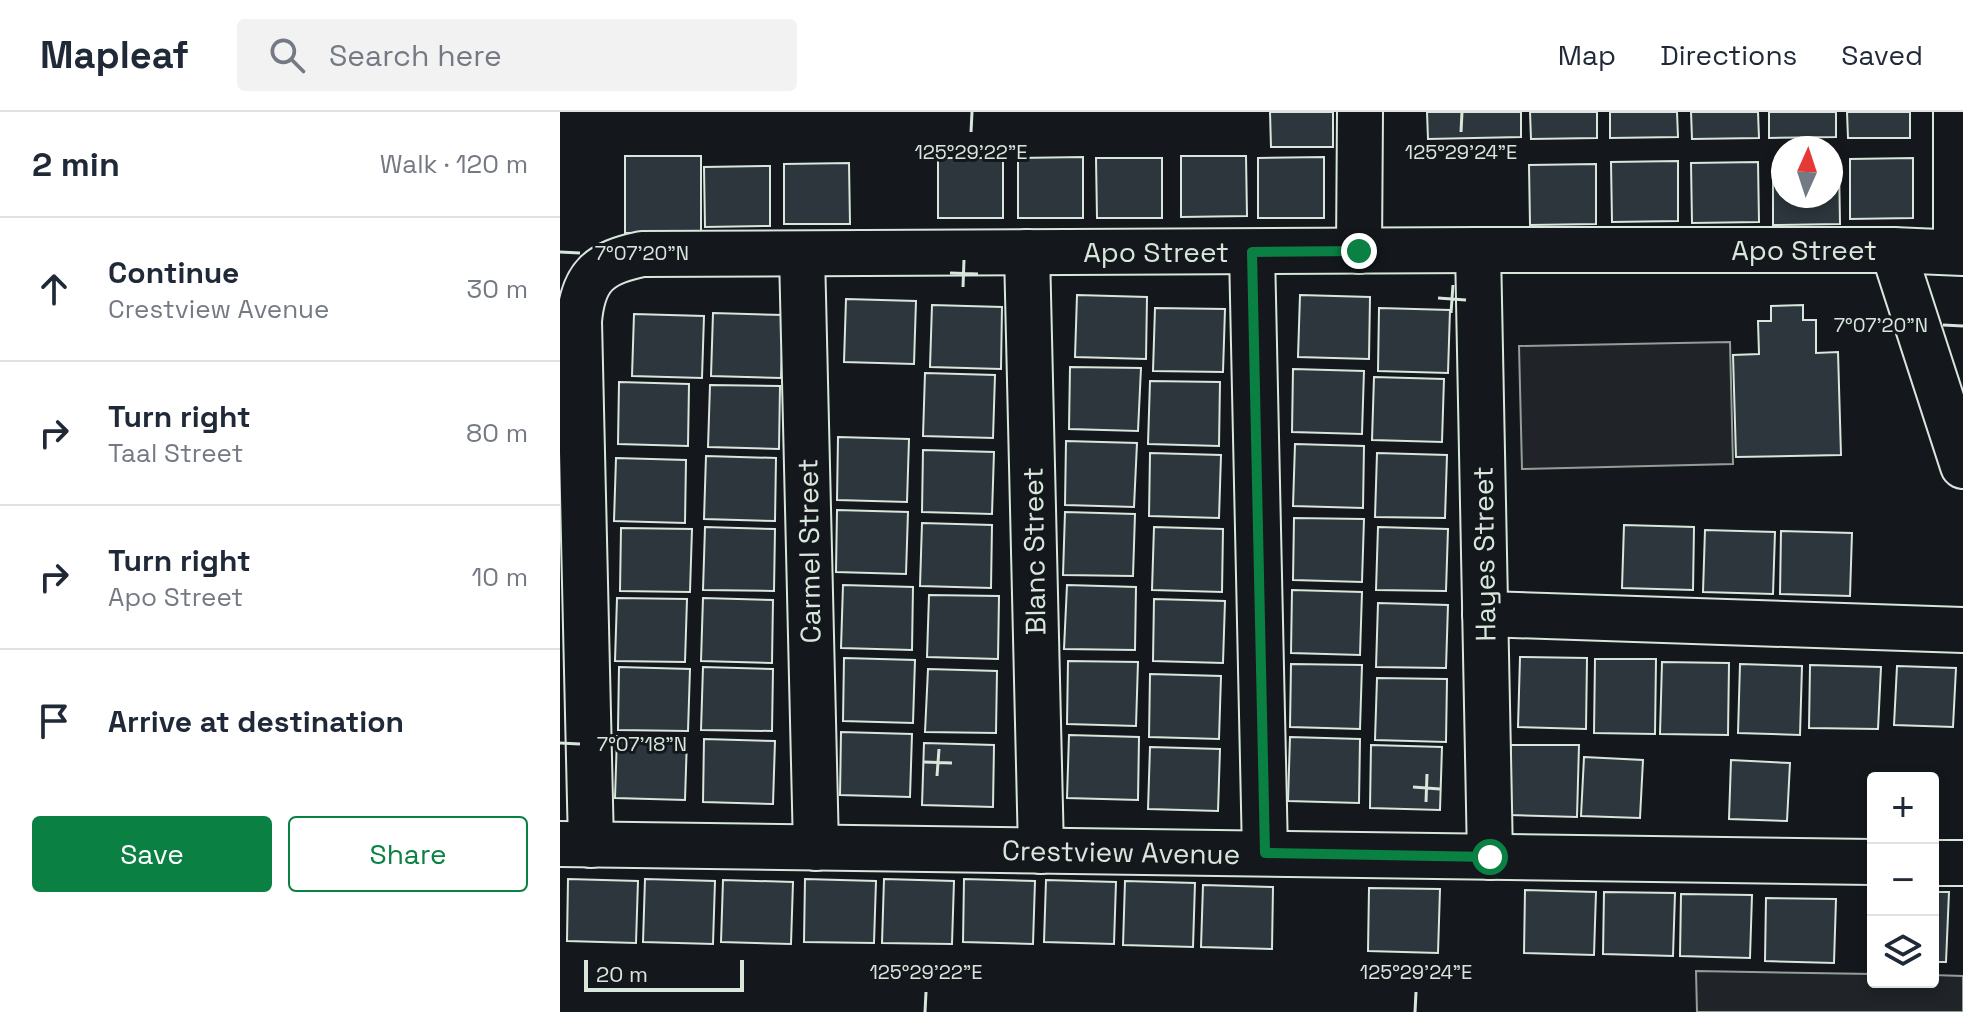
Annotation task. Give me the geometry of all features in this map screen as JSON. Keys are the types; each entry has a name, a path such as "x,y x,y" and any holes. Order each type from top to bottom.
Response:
{"street":[{"path":"1359,251 1360,112"},
{"path":"1956,112 1960,253"},
{"name":"Apo Street","path":"576,844 579,321 586,286 609,263 642,254 1478,250 1893,250 1960,253"},
{"name":"Hayes Street","path":"1478,250 1490,857"},
{"path":"1893,250 1963,466"},
{"name":"Blanc Street","path":"1027,252 1041,851"},
{"path":"1252,252 1265,853"},
{"name":"Carmel Street","path":"802,254 816,848"},
{"path":"1485,614 1963,630"},
{"name":"Crestview Avenue","path":"576,844 1867,862"},
{"path":"1939,863 1963,863"}],"shaded area":[{"path":"1730,342 1733,464 1522,469 1519,346"},
{"path":"1696,971 1867,974 1867,988 1939,988 1939,975 1963,976 1963,1012 1697,1012"}],"building":[{"path":"1270,112 1333,112 1333,147 1271,147"},
{"path":"1427,112 1521,112 1521,137 1428,139"},
{"path":"1530,112 1597,112 1597,138 1531,139"},
{"path":"1610,112 1677,112 1678,137 1610,138"},
{"path":"1691,112 1758,112 1759,138 1692,139"},
{"path":"1769,112 1836,112 1836,136 1769,138"},
{"path":"1847,112 1910,112 1910,138 1848,138"},
{"path":"625,156 701,156 701,233 625,233"},
{"path":"1181,156 1246,156 1247,216 1181,217"},
{"path":"1083,157 1083,218 1018,218 1018,158"},
{"path":"1324,157 1324,218 1258,218 1258,158"},
{"path":"938,158 1003,158 1003,218 938,218"},
{"path":"1096,158 1162,158 1162,218 1097,218"},
{"path":"1913,158 1913,218 1850,219 1850,159"},
{"path":"1678,161 1678,221 1612,222 1611,162"},
{"path":"1758,162 1759,222 1692,223 1691,163"},
{"path":"849,163 850,224 784,224 784,164"},
{"path":"1596,164 1596,224 1530,225 1529,165"},
{"path":"770,166 770,226 705,227 704,167"},
{"path":"1773,208 1840,208 1840,224 1773,225"},
{"path":"1077,295 1147,297 1146,359 1075,357"},
{"path":"1300,295 1370,297 1369,359 1298,357"},
{"path":"846,299 916,301 914,364 844,362"},
{"path":"932,305 1002,307 1001,369 930,367"},
{"path":"1803,305 1803,320 1816,320 1816,353 1838,352 1841,455 1736,457 1733,355 1759,354 1758,321 1771,321 1771,306"},
{"path":"1155,308 1225,309 1223,372 1153,371"},
{"path":"1379,308 1450,310 1448,373 1378,371"},
{"path":"713,313 783,315 781,378 711,376"},
{"path":"634,314 704,316 702,378 632,376"},
{"path":"1070,367 1141,368 1138,431 1069,429"},
{"path":"1293,369 1364,371 1362,434 1292,432"},
{"path":"925,373 995,375 993,438 923,436"},
{"path":"1374,377 1444,379 1442,442 1372,440"},
{"path":"1150,381 1220,382 1219,446 1148,444"},
{"path":"619,382 689,384 688,446 618,444"},
{"path":"710,385 780,386 779,449 708,447"},
{"path":"838,437 909,439 907,502 837,500"},
{"path":"1066,441 1137,443 1134,507 1065,505"},
{"path":"1295,444 1364,446 1363,508 1293,506"},
{"path":"923,450 994,452 992,514 922,512"},
{"path":"1150,453 1221,455 1219,518 1149,516"},
{"path":"1377,453 1447,455 1445,518 1375,517"},
{"path":"706,456 776,458 775,521 704,519"},
{"path":"616,458 686,460 685,523 614,521"},
{"path":"837,510 908,512 906,574 836,572"},
{"path":"1065,512 1135,514 1133,576 1063,575"},
{"path":"1294,518 1364,519 1362,582 1293,580"},
{"path":"922,523 992,525 991,588 920,586"},
{"path":"1624,525 1694,527 1693,590 1622,588"},
{"path":"705,527 775,529 774,591 703,590"},
{"path":"1154,527 1223,529 1222,592 1152,590"},
{"path":"1378,527 1448,529 1446,591 1376,590"},
{"path":"621,528 692,529 690,592 620,591"},
{"path":"1705,530 1775,532 1773,594 1703,592"},
{"path":"1781,531 1852,533 1850,596 1780,594"},
{"path":"843,585 913,587 912,650 841,648"},
{"path":"1067,585 1136,587 1135,650 1064,649"},
{"path":"1292,590 1362,592 1360,655 1291,653"},
{"path":"929,595 999,596 998,659 927,657"},
{"path":"617,598 687,599 685,662 615,661"},
{"path":"703,598 773,600 772,663 701,661"},
{"path":"1154,599 1225,601 1223,663 1153,661"},
{"path":"1378,603 1448,605 1446,668 1376,667"},
{"path":"1520,657 1587,658 1586,729 1518,727"},
{"path":"844,658 915,660 913,723 843,721"},
{"path":"1595,659 1656,659 1655,734 1594,733"},
{"path":"1068,661 1138,662 1136,726 1067,724"},
{"path":"1662,662 1729,663 1728,735 1660,734"},
{"path":"1291,664 1362,665 1360,729 1290,727"},
{"path":"1740,664 1802,666 1800,735 1738,733"},
{"path":"1810,665 1881,667 1878,729 1809,728"},
{"path":"1897,666 1956,668 1953,727 1894,725"},
{"path":"619,667 690,669 688,731 618,730"},
{"path":"703,667 773,669 772,731 701,730"},
{"path":"928,669 997,671 996,733 925,732"},
{"path":"1150,674 1221,676 1219,739 1149,737"},
{"path":"1377,678 1447,679 1446,742 1375,740"},
{"path":"841,732 912,734 910,797 840,795"},
{"path":"1069,735 1139,737 1138,800 1067,798"},
{"path":"617,736 687,738 685,800 615,798"},
{"path":"1290,737 1360,739 1359,803 1288,801"},
{"path":"704,739 775,741 773,804 703,802"},
{"path":"924,743 994,745 993,807 922,805"},
{"path":"1371,745 1442,747 1440,810 1370,808"},
{"path":"1511,745 1579,745 1577,817 1510,815"},
{"path":"1150,747 1220,749 1218,811 1148,809"},
{"path":"1584,757 1643,760 1640,818 1581,816"},
{"path":"1731,760 1790,763 1787,821 1729,819"},
{"path":"568,879 638,881 636,943 567,941"},
{"path":"645,879 715,881 713,944 643,942"},
{"path":"805,879 876,881 874,943 804,942"},
{"path":"884,879 954,881 952,944 882,943"},
{"path":"964,879 1035,881 1033,944 963,942"},
{"path":"723,880 793,882 791,944 721,942"},
{"path":"1046,880 1116,882 1114,944 1044,942"},
{"path":"1125,881 1195,883 1193,947 1123,945"},
{"path":"1203,885 1273,887 1272,949 1201,947"},
{"path":"1369,888 1440,889 1438,953 1368,951"},
{"path":"1525,890 1596,892 1594,955 1524,953"},
{"path":"1604,892 1675,893 1673,956 1603,954"},
{"path":"1939,892 1949,892 1946,962 1939,962"},
{"path":"1681,894 1752,895 1750,958 1680,956"},
{"path":"1766,898 1836,899 1834,963 1765,961"}],"route":[{"path":"1359,251 1252,252 1265,853 1490,857"}]}
